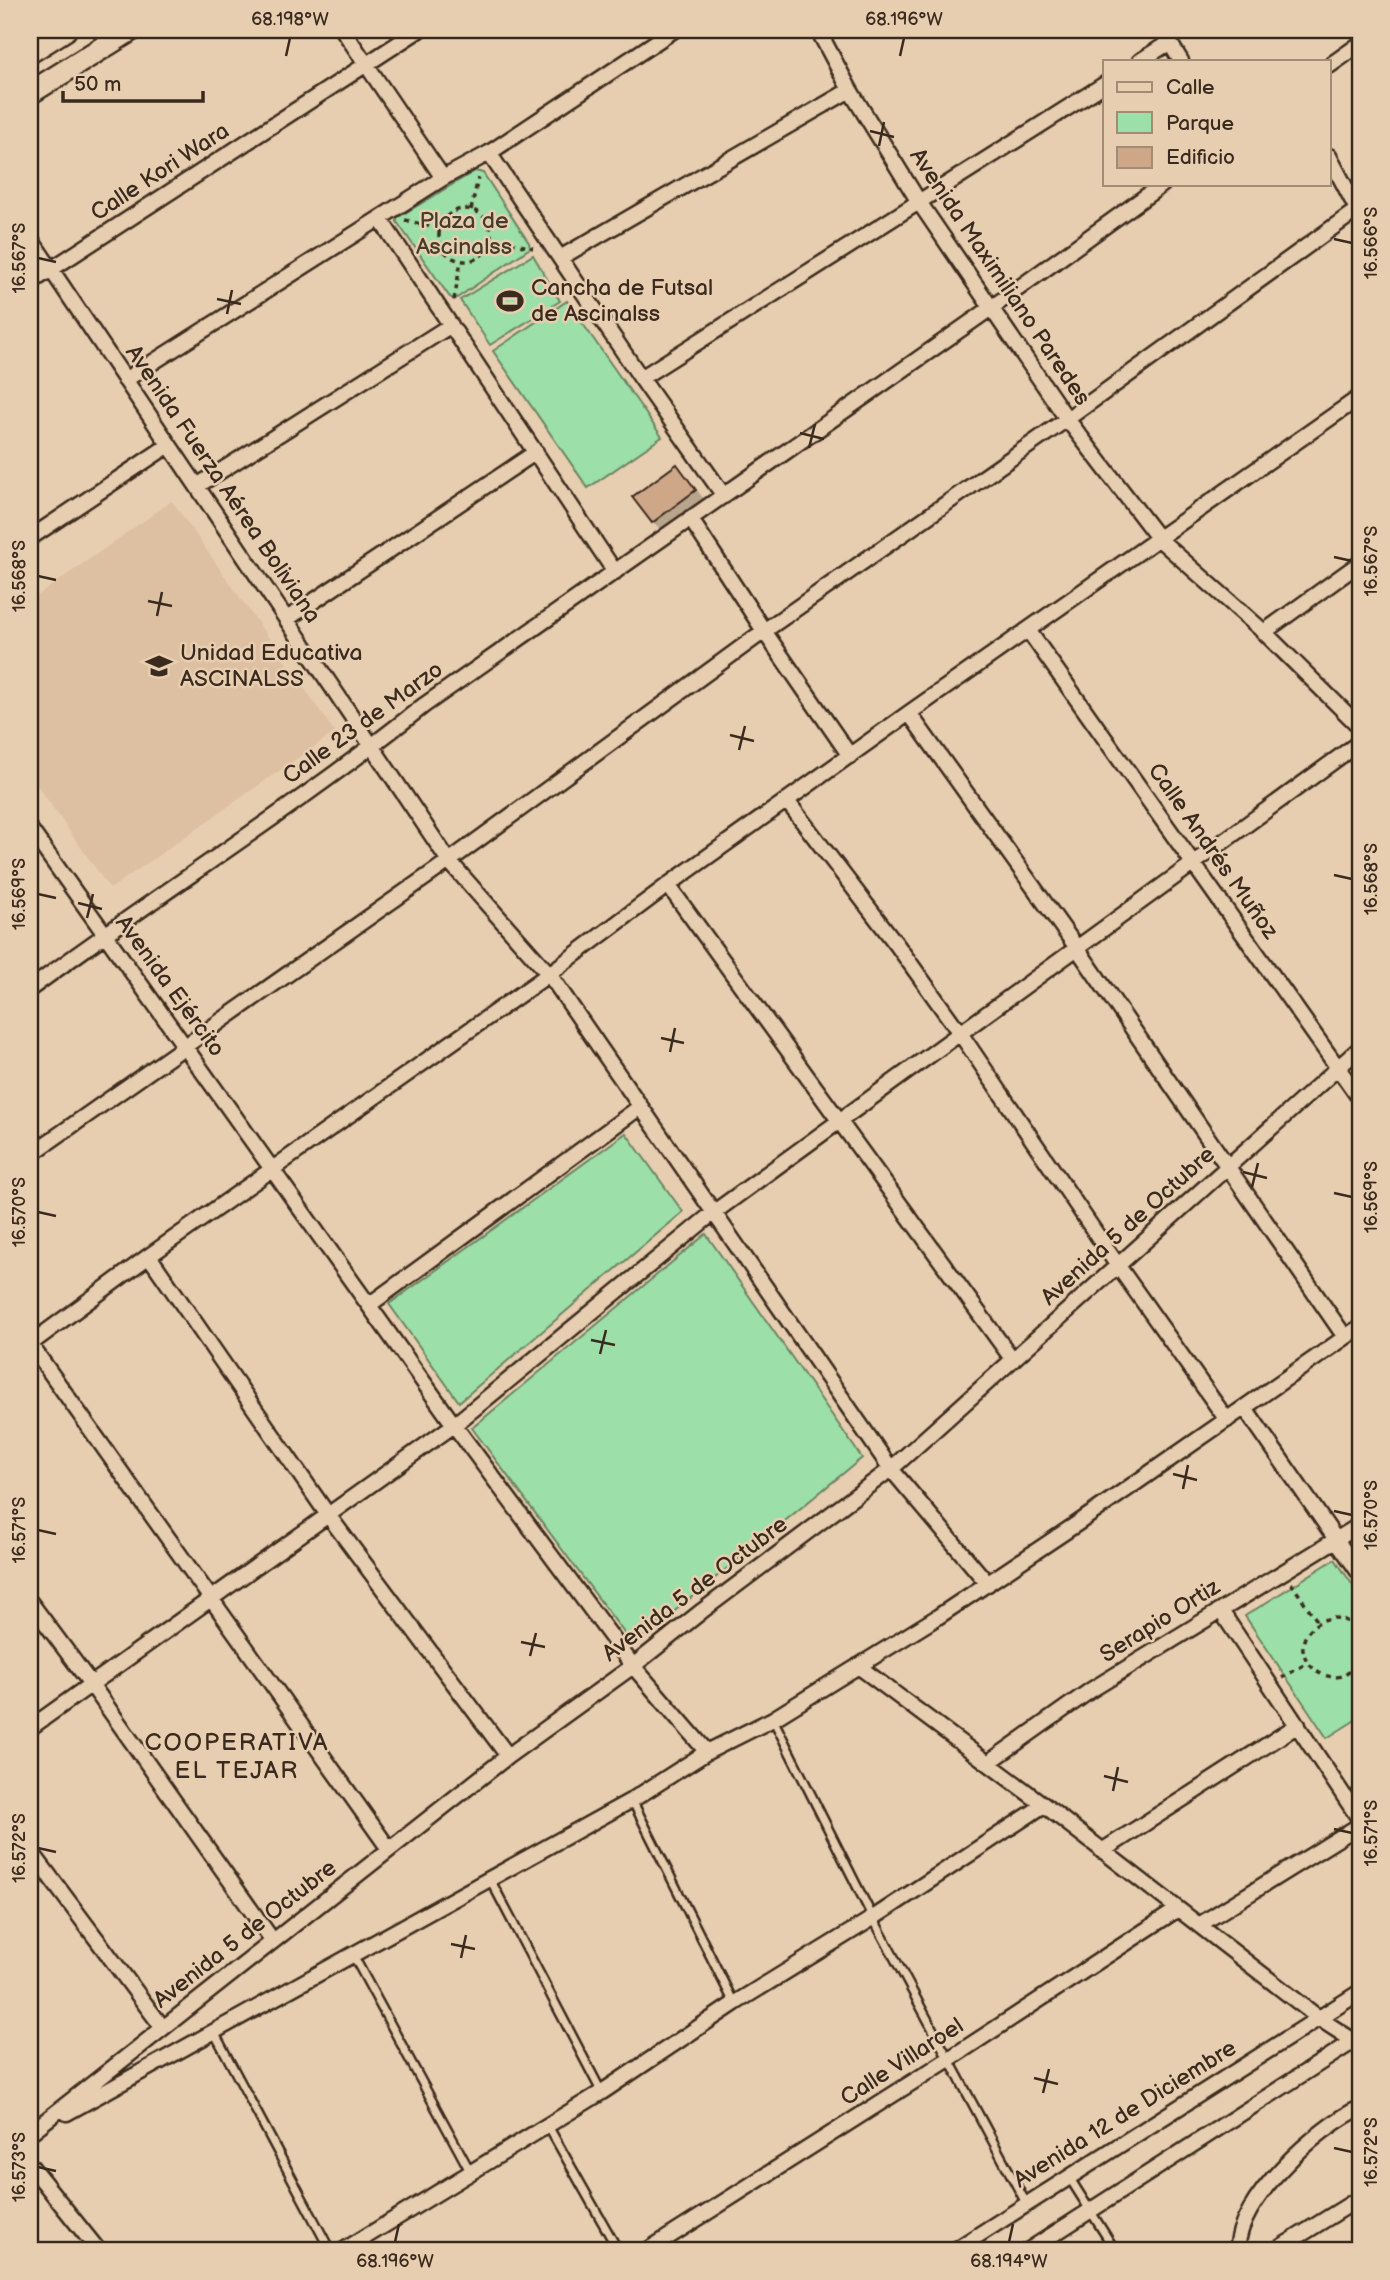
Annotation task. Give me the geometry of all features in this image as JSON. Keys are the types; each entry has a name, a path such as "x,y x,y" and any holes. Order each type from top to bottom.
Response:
{"main road":[{"path":"30,52 65,30"},
{"path":"30,93 131,30"}],"street":[{"path":"344,30 443,178"},
{"name":"Calle Kori Wara","path":"30,283 419,30"},
{"path":"125,380 443,178 489,153 674,30"},
{"name":"Avenida Maximiliano Paredes","path":"818,30 850,90 919,202 1067,419 1159,539 1264,632 1360,727"},
{"path":"1141,60 1166,36 1180,60"},
{"path":"1330,65 1360,44"},
{"path":"641,378 1103,85"},
{"path":"556,253 850,90"},
{"path":"489,153 724,496"},
{"path":"30,1155 449,861 764,631 1359,213 1330,158"},
{"name":"Calle 23 de Marzo","path":"30,989 372,746 423,706 991,308 1160,186"},
{"path":"386,215 440,309 615,572"},
{"name":"Avenida Fuerza Aérea Boliviana","path":"30,238 449,861 549,974 891,1469 988,1584"},
{"path":"197,486 451,325"},
{"path":"389,1849 30,1344 909,713 1360,397"},
{"path":"30,538 169,445"},
{"path":"287,619 536,452"},
{"path":"691,519 850,756"},
{"path":"1264,632 1360,563"},
{"name":"Calle Andrés Muñoz","path":"1028,630 1360,1099"},
{"path":"909,713 1077,948 1226,1168 1345,1337"},
{"path":"30,1728 454,1424 713,1213 1360,742"},
{"path":"787,801 897,945 960,1033 1118,1266 1227,1420"},
{"name":"Avenida Ejército","path":"30,829 454,1424 633,1666 707,1752"},
{"path":"668,885 1013,1360"},
{"name":"Avenida 5 de Octubre","path":"31,2129 508,1756 633,1666 891,1469 1360,1048"},
{"path":"369,1305 640,1107"},
{"path":"149,1256 328,1515 508,1756"},
{"path":"31,2129 214,2032 632,1800 707,1752 773,1719 988,1584 1360,1327"},
{"path":"1245,1408 1360,1574"},
{"name":"Serapio Ortiz","path":"988,1763 1091,1690 1360,1525"},
{"path":"30,1602 273,1941"},
{"path":"1199,1926 1360,1823 1221,1611"},
{"path":"859,1666 1045,1805 1320,2019 1358,2041 1029,2250"},
{"path":"1102,1851 1298,1725"},
{"path":"344,2250 602,2092 735,2003 873,1918 1045,1805"},
{"path":"30,1850 163,2028"},
{"name":"Calle Villaroel","path":"648,2250 949,2059 1178,1909"},
{"name":"Avenida 12 de Diciembre","path":"954,2250 1360,1992"},
{"path":"1238,2250 1243,2225 1282,2167 1330,2125 1360,2108"},
{"path":"30,2165 98,2250"},
{"path":"1276,2250 1360,2198"}],"lane":[{"path":"773,1719 873,1918 1026,2203"},
{"path":"632,1800 735,2003"},
{"path":"489,1878 602,2092"},
{"path":"353,1955 470,2171"},
{"path":"214,2032 330,2250"},
{"path":"548,2126 618,2250"},
{"path":"1069,2176 1115,2250"}],"path":[{"path":"471,210 480,171 474,161"},
{"path":"471,210 486,219 491,239 485,252 478,258 461,261 453,258 442,247 440,229 454,212 471,210"},
{"path":"386,215 440,229"},
{"path":"491,239 556,253"},
{"path":"440,309 454,300 461,261"},
{"path":"1284,1572 1318,1622"},
{"path":"1360,1637 1359,1629 1336,1618 1318,1622 1311,1628 1303,1645 1307,1662 1323,1675 1343,1675 1352,1670 1360,1658"},
{"path":"1271,1684 1307,1662"},
{"path":"1352,1670 1360,1683"}],"shaded area":[{"name":"Unidad Educativa ASCINALSS","path":"172,501 335,732 110,889 30,775 30,601"}],"green space":[{"name":"Plaza de Ascinalss","path":"475,171 483,173 530,248 454,300 397,222 397,218"},
{"name":"Cancha de Futsal de Ascinalss","path":"533,255 560,301 490,345 460,300"},
{"path":"567,301 662,437 588,488 493,351"},
{"path":"626,1133 683,1212 459,1402 389,1304"},
{"path":"706,1234 862,1458 633,1645 472,1428"},
{"path":"1335,1559 1360,1596 1360,1717 1327,1738 1245,1616"}],"building":[{"path":"677,464 696,490 652,523 632,497"}],"place":[{"name":"Cancha de Futsal de Ascinalss","path":"510,301"},
{"name":"Unidad Educativa ASCINALSS","path":"159,666"}],"district":[{"name":"COOPERATIVA EL TEJAR","path":"237,1756"}]}
